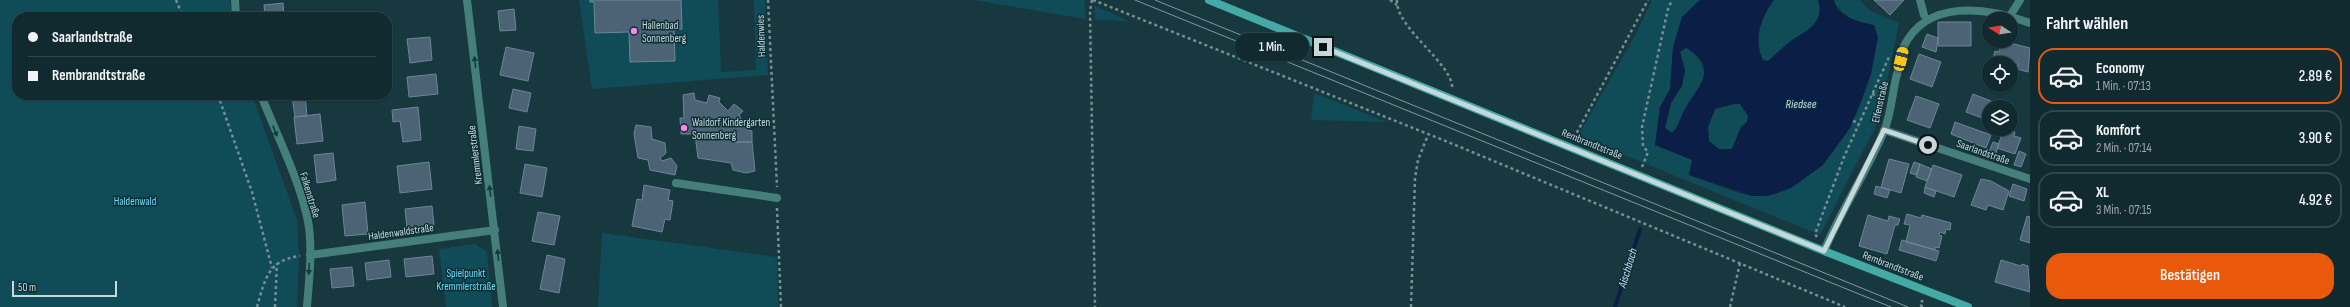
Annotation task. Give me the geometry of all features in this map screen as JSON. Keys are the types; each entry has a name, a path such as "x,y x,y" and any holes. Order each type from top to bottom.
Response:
{"street":[{"path":"235,0 236,12"},
{"name":"Kremmlerstraße","path":"467,0 503,307"},
{"name":"Rembrandtstraße","path":"1209,0 1450,100 1824,251 1968,307"},
{"path":"1920,0 1924,15"},
{"path":"2012,12 2020,0"},
{"name":"Elfenstraße","path":"1824,251 1884,130 1904,46 1910,32 1924,15 1937,7 1955,3 1972,4 1997,12"},
{"name":"Elfenstraße","path":"2018,19 2030,23"},
{"name":"Falkenstraße","path":"263,100 294,176 308,222 310,255 308,307"},
{"name":"Saarlandstraße","path":"1884,130 2030,180"},
{"path":"676,183 777,198"},
{"name":"Haldenwaldstraße","path":"310,255 495,230"}],"path":[{"path":"176,0 181,12"},
{"name":"Haldenwies","path":"768,0 770,71"},
{"path":"1095,307 1090,11 1092,0 1428,135 1845,307"},
{"path":"1390,0 1397,5"},
{"path":"1397,0 1397,5 1403,18 1446,72 1453,84 1450,100"},
{"path":"1569,147 1648,0"},
{"path":"1638,175 1648,152 1643,146 1642,127 1668,9 1672,0"},
{"path":"1824,251 1815,234 1844,157 1890,56"},
{"path":"220,100 252,192 272,268"},
{"path":"1853,121 1859,124"},
{"path":"1411,307 1416,178 1418,160 1428,135"},
{"path":"257,307 264,283 272,268 277,263 299,256"},
{"path":"276,307 277,263"},
{"path":"1730,307 1740,263"},
{"path":"1924,307 1920,305 1922,301 1927,303"}],"green space":[{"name":"Haldenwald","path":"0,0 230,0 231,12 12,12 12,100 254,100 297,220 299,256 297,307 0,307"},
{"path":"579,0 718,0 721,72 756,70 754,0 765,0 768,75 592,89"},
{"path":"974,0 1084,0 1086,19"},
{"path":"1652,0 1700,0 1682,17 1673,47 1670,89 1660,107 1655,145 1693,160 1689,175 1727,189 1756,196 1776,194 1786,190 1804,179 1820,165 1834,150 1845,134 1863,97 1869,78 1878,37 1840,10 1834,0 1860,0 1870,11 1899,23 1879,120 1820,235 1578,136 1637,32"},
{"path":"1774,0 1818,0 1820,8 1817,20 1814,24 1768,61 1763,60 1760,52 1759,36 1762,21"},
{"path":"1094,5 1128,21 1095,20"},
{"path":"1686,47 1700,61 1705,79 1684,111 1678,127 1672,133 1665,128 1671,103 1682,86 1685,70 1680,52"},
{"path":"1314,93 1386,122 1311,120"},
{"path":"1740,103 1748,116 1747,122 1741,127 1732,149 1719,150 1709,141 1708,127 1715,109"},
{"path":"602,233 777,257 778,307 598,307"},
{"name":"Spielpunkt Kremmlerstraße","path":"475,244 487,252 492,307 446,307 439,249"}],"water":[{"name":"Riedsee","path":"1700,0 1774,0 1762,21 1759,36 1760,52 1763,60 1768,61 1789,42 1804,33 1814,24 1817,20 1820,8 1818,0 1834,0 1839,11 1844,15 1874,25 1878,37 1871,74 1861,102 1850,128 1823,165 1791,188 1767,196 1752,196 1689,175 1692,160 1655,145 1660,107 1670,89 1673,47 1682,17","holes":["1686,48 1696,55 1702,63 1704,77 1672,133 1665,128 1671,103 1682,86 1685,70 1680,52","1733,104 1740,104 1748,116 1747,122 1741,127 1732,149 1719,149 1709,141 1708,127 1715,109"]}],"building":[{"name":"Hallenbad Sonnenberg","path":"590,0 681,0 682,29 674,30 675,61 630,62 629,32 595,33 594,2 590,2"},
{"path":"1874,0 1904,0 1890,15"},
{"path":"283,3 284,12 265,12 264,5"},
{"path":"514,9 516,30 500,31 498,11"},
{"path":"1938,22 1971,22 1971,46 1938,46"},
{"path":"1927,34 1938,38 1936,52 1922,47"},
{"path":"430,37 432,60 410,63 407,39"},
{"path":"2018,45 2030,48 2028,72 2018,69 2018,56 1994,56 1995,51 1999,52 2000,48 2018,48"},
{"path":"506,47 534,53 528,81 500,75"},
{"path":"1919,54 1941,62 1932,87 1910,79"},
{"path":"436,74 438,94 409,97 407,77"},
{"path":"513,89 531,93 527,112 509,108"},
{"path":"694,93 695,100 707,103 709,95 720,98 719,102 728,111 734,104 743,111 739,115 747,130 752,131 752,142 734,142 733,137 705,138 704,134 681,134 680,118 684,118 683,95"},
{"path":"1973,94 1988,100 1982,100 1982,118 1966,112"},
{"path":"1916,96 1939,104 1930,128 1907,120"},
{"path":"293,100 305,100 307,116 295,117"},
{"path":"418,107 421,140 403,142 400,121 393,122 392,110"},
{"path":"320,114 323,141 297,144 294,117"},
{"path":"1955,122 1982,132 1982,136 1991,136 1986,148 1951,134"},
{"path":"636,125 651,127 652,139 665,143 666,153 660,158 662,161 671,158 677,166 675,175 650,170 648,160 638,158 634,134"},
{"path":"519,126 536,129 533,151 516,149"},
{"path":"695,134 704,134 705,138 733,137 734,142 752,142 755,171 746,173 733,170 731,163 698,158"},
{"path":"2001,136 2014,136 2021,138 2015,154 1997,148"},
{"path":"1993,142 1999,144 1995,156 1988,154"},
{"path":"2019,151 2026,154 2021,167 2014,165"},
{"path":"333,153 336,180 317,183 314,155"},
{"path":"1889,159 1909,164 1901,193 1881,187"},
{"path":"429,162 432,189 400,193 397,166"},
{"path":"1914,162 1920,164 1916,175 1910,173"},
{"path":"525,164 547,168 542,197 520,193"},
{"path":"1920,164 1932,169 1927,181 1916,177"},
{"path":"1933,165 1962,175 1954,197 1925,187"},
{"path":"1981,179 1991,181 2009,191 2003,210 1988,205 1986,210 1971,205"},
{"path":"2013,184 2027,189 2024,201 2009,196"},
{"path":"644,185 670,190 668,200 673,201 670,220 665,219 662,232 632,226 637,199 642,200"},
{"path":"1876,186 1890,190 1887,198 1874,194"},
{"path":"1925,187 1936,191 1934,197 1924,193"},
{"path":"365,202 368,234 345,236 342,205"},
{"path":"432,206 434,225 407,228 405,209"},
{"path":"538,212 560,216 554,245 532,241"},
{"path":"1907,214 1921,218 1922,215 1951,223 1950,230 1946,229 1945,234 1940,232 1939,235 1942,236 1939,248 1935,247 1935,250 1906,242 1910,225 1904,224"},
{"path":"1868,215 1888,221 1889,216 1900,219 1898,225 1895,225 1887,254 1859,246"},
{"path":"2027,216 2030,217 2030,243 2020,240"},
{"path":"1902,240 1939,251 1936,261 1899,250"},
{"path":"547,255 565,259 559,293 540,289"},
{"path":"432,256 434,274 406,277 404,259"},
{"path":"389,260 391,277 367,280 365,263"},
{"path":"2001,260 2021,266 2022,264 2028,266 2030,292 1995,282"},
{"path":"352,267 354,286 332,288 330,269"}],"waterway":[{"name":"Aischbach","path":"1615,307 1640,229"}],"tram line":[{"path":"1135,0 1891,307"},
{"path":"1155,0 1908,307"}],"place":[{"name":"Hallenbad Sonnenberg","path":"634,31"},
{"name":"Waldorf Kindergarten Sonnenberg","path":"684,128"}],"route":[{"path":"1323,47 1450,100 1663,184 1824,251 1884,130 1928,145"}]}
